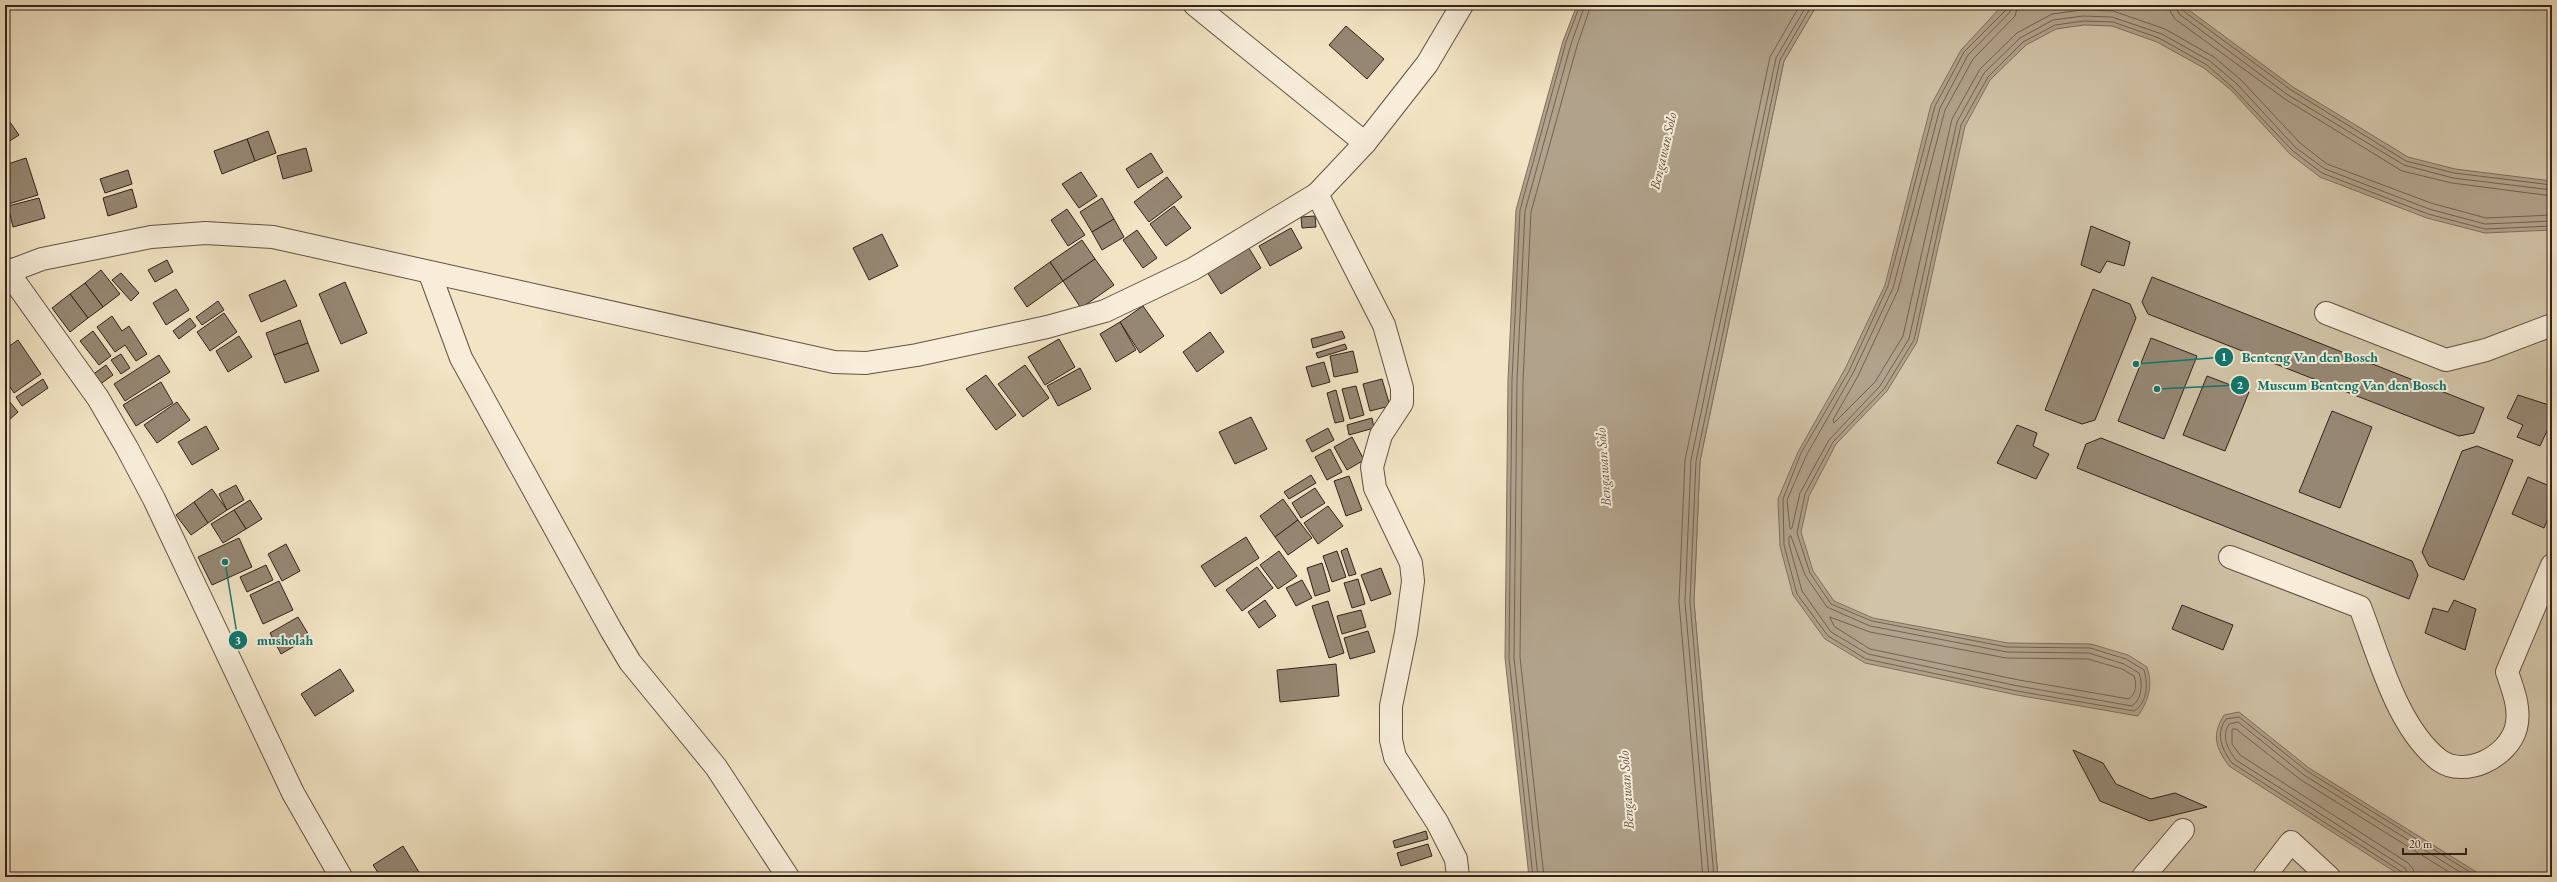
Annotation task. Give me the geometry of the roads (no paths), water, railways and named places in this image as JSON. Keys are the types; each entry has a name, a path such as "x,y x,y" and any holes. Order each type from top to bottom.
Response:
{"street":[{"path":"1195,5 1365,143"},
{"path":"341,877 293,794 154,499 128,448 98,398 6,271 42,258 151,237 206,233 273,237 358,254 430,274 834,362 866,363 1002,337 1105,311 1193,269 1317,194 1365,143 1427,64 1462,5"},
{"path":"1317,194 1384,325 1402,388 1402,403 1381,435 1372,467 1374,488 1411,563 1413,581 1406,633 1390,706 1391,740 1395,757 1438,822 1456,859 1458,877"},
{"path":"430,274 461,358 611,630 630,662 716,767 788,877"},
{"path":"2326,313 2446,360 2486,350 2552,325"},
{"path":"2230,557 2360,607 2401,711 2421,742 2440,761 2457,767 2480,765 2503,749 2516,729 2517,703 2508,672 2552,565"},
{"path":"2155,873 2183,830"},
{"path":"2264,877 2292,842 2329,877"}],"water":[{"name":"Bengawan Solo","path":"1577,5 1817,5 1784,61 1700,461 1694,602 1718,877 1529,877 1505,658 1508,380 1516,210 1563,41"},
{"path":"2007,5 2182,5 2293,87 2408,157 2455,169 2552,181 2552,230 2485,233 2427,218 2320,177 2290,154 2231,90 2204,68 2157,42 2112,26 2084,25 2056,29 2026,45 1990,80 1965,126 1917,342 1887,391 1836,444 1809,496 1801,532 1813,571 1834,601 1873,618 2008,643 2091,644 2128,655 2147,667 2149,674 2149,693 2138,716 2017,695 1865,663 1825,639 1793,595 1780,546 1778,499 1798,452 1845,369 1885,285 1931,105 1961,50 2000,8"},
{"path":"2239,712 2309,768 2478,873 2491,877 2403,877 2229,766 2218,747 2216,736 2217,729 2224,715"}],"place":[{"name":"Benteng Van den Bosch","path":"2136,364"},
{"name":"Museum Benteng Van den Bosch","path":"2157,389"},
{"name":"musholah","path":"225,562"}]}
